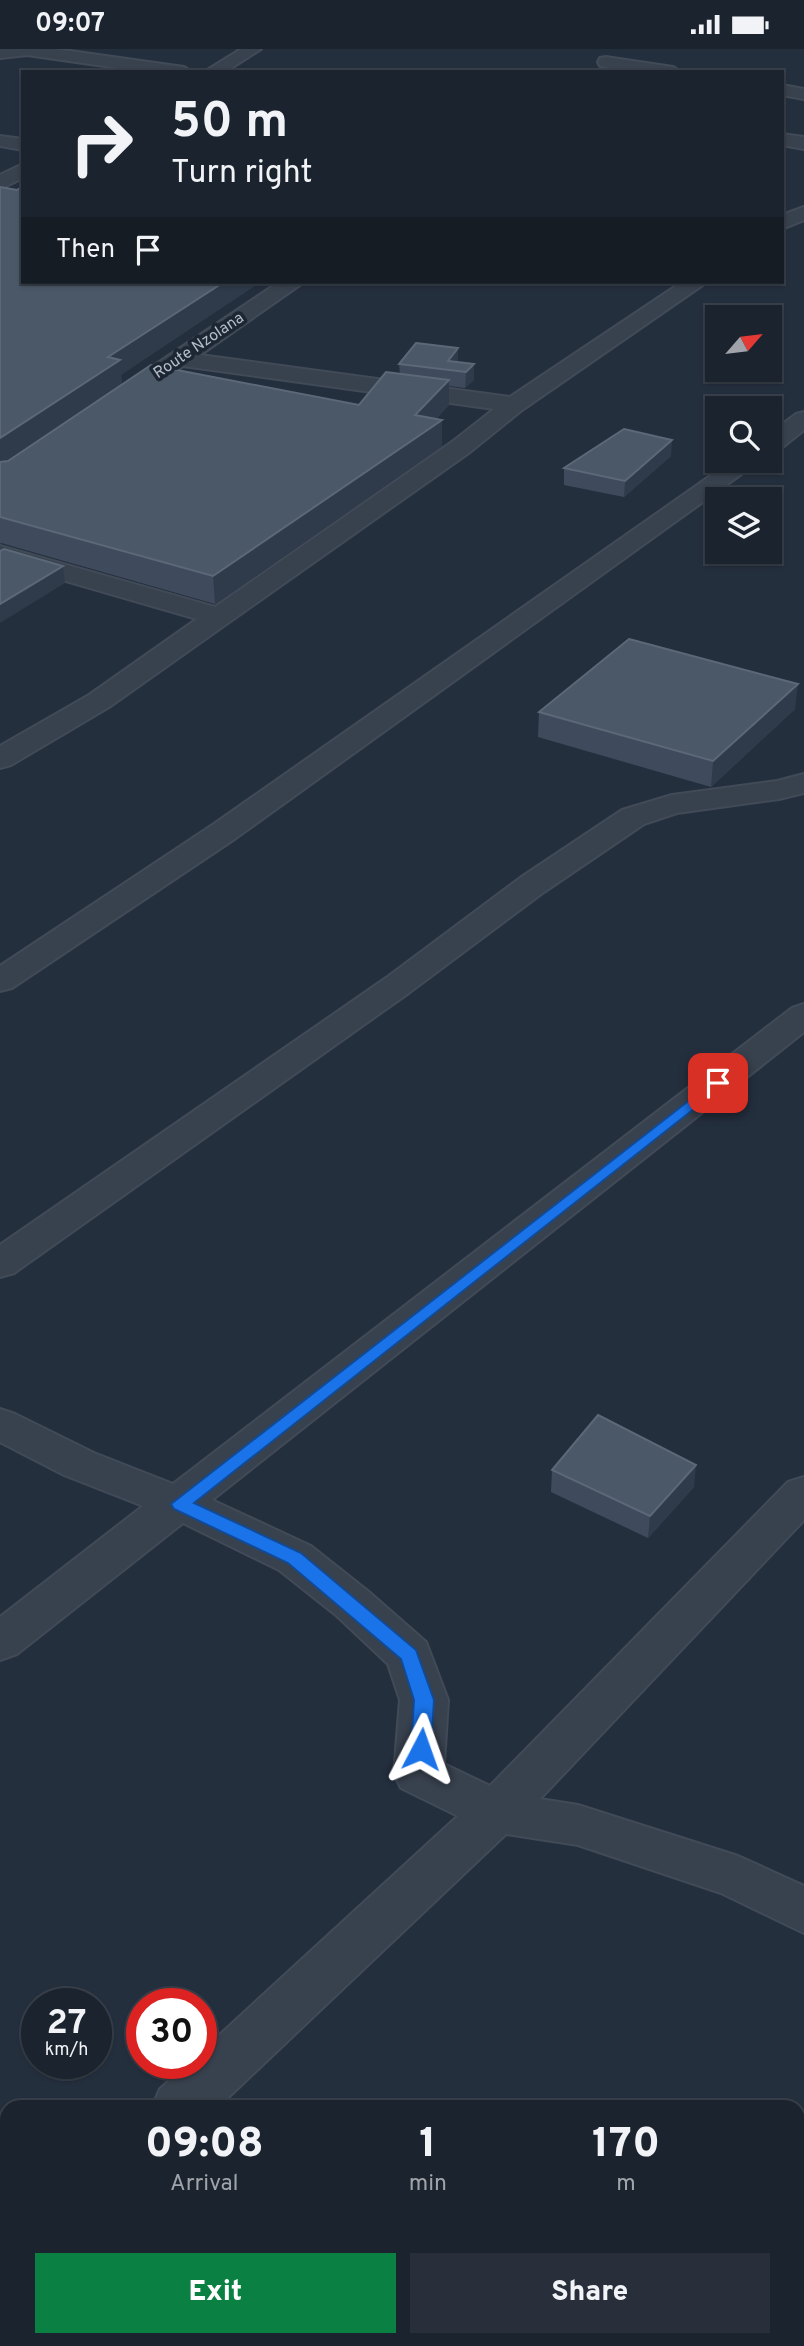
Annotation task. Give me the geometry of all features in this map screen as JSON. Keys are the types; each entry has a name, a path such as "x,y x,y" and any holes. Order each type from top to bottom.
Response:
{"street":[{"path":"216,70 253,49"},
{"path":"599,67 628,49"},
{"path":"0,53 27,50 170,70"},
{"path":"599,67 643,70"},
{"path":"784,90 804,95"},
{"path":"784,139 804,143"},
{"path":"0,142 21,145"},
{"path":"0,183 21,171"},
{"path":"784,223 804,213"},
{"path":"784,223 804,226"},
{"name":"Route Nzolana","path":"101,412 290,284"},
{"path":"0,759 99,701 216,616 461,447 514,405 693,284"},
{"path":"179,359 514,405"},
{"path":"782,436 804,419"},
{"path":"0,981 225,831 731,473"},
{"path":"0,554 216,616"},
{"path":"0,1264 633,817 672,804 779,790 804,783"},
{"path":"0,1642 181,1504 804,1015"},
{"path":"0,1424 79,1464 181,1504 295,1558 409,1655 424,1700 419,1774 496,1812 578,1825 738,1877 804,1911"},
{"path":"187,2100 496,1812 804,1493"}],"building":[{"path":"0,187 17,190 21,187 21,284 221,284 108,357 120,360 0,438"},
{"path":"416,343 458,348 448,361 474,364 466,372 399,364"},
{"path":"151,365 359,405 386,372 449,380 415,415 442,420 213,576 0,517 0,462 8,461"},
{"path":"624,429 672,440 625,481 564,468"},
{"path":"4,549 63,566 0,604 0,551"},
{"path":"629,639 798,684 713,761 539,712"},
{"path":"598,1415 696,1465 650,1516 552,1470"}],"route":[{"path":"421,1749 424,1700 409,1655 353,1604 295,1558 181,1504 718,1083"}]}
